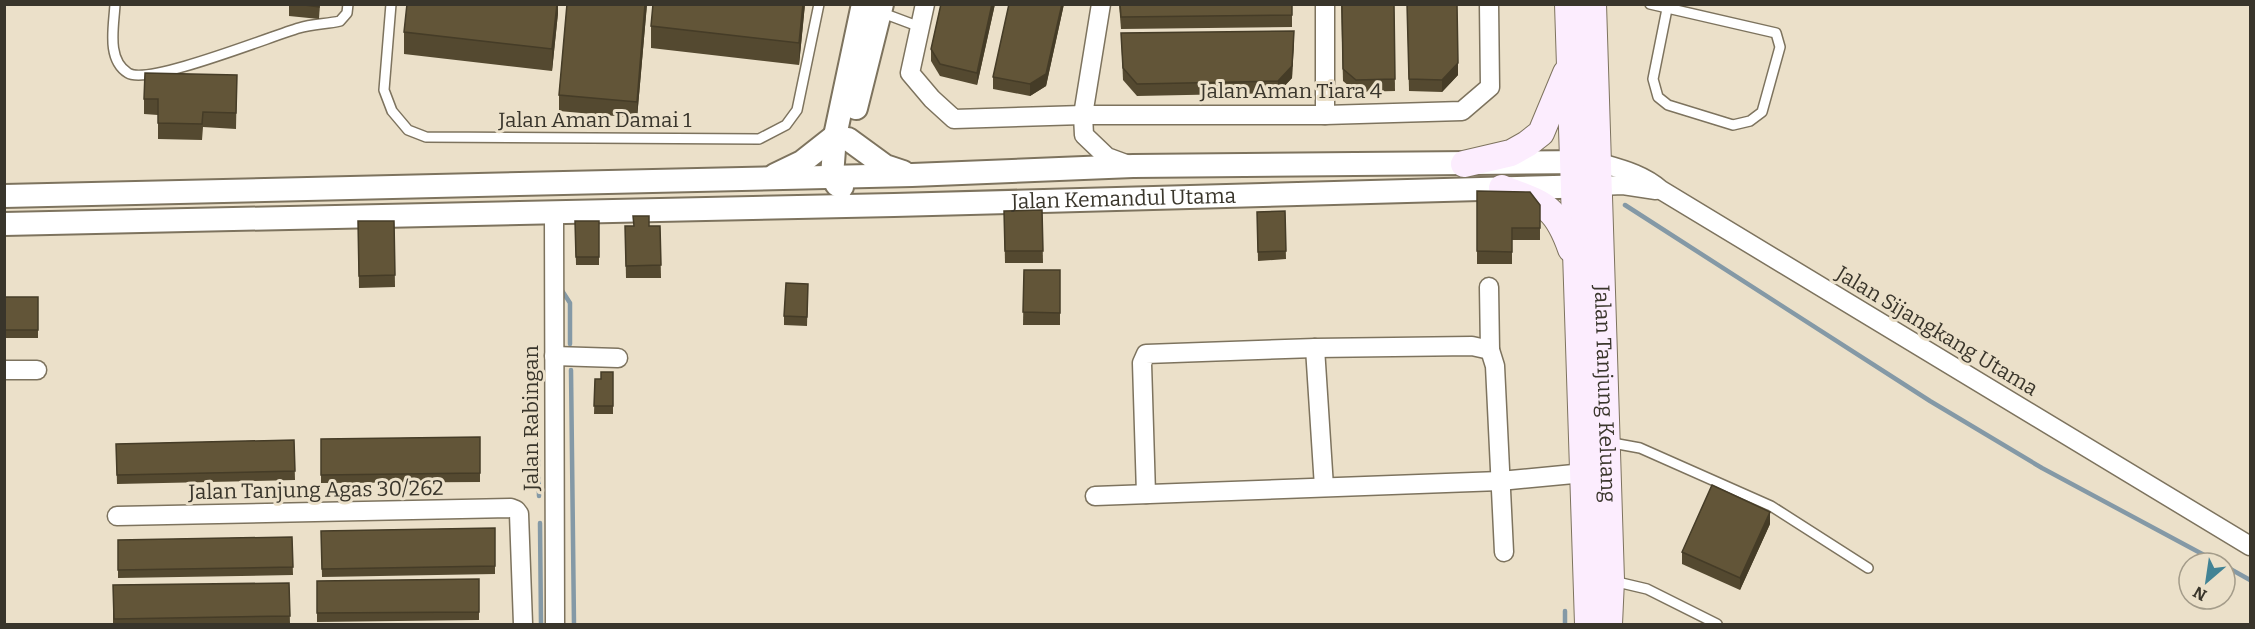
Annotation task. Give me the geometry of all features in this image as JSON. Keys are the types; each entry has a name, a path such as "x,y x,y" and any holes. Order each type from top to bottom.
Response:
{"main road":[{"path":"1464,164 1511,153 1541,133 1570,63 1588,5"},
{"path":"1586,174 1588,5"},
{"path":"1570,63 1586,174"},
{"name":"Jalan Tanjung Keluang","path":"1586,174 1576,263 1588,624"},
{"name":"Jalan Tanjung Keluang","path":"1586,174 1605,441 1611,580 1609,624"},
{"path":"1502,188 1541,204 1554,214 1563,226 1576,263"}],"street":[{"path":"920,27 925,4"},
{"path":"1101,4 1083,115 1084,135 1107,157 1133,166"},
{"path":"1325,4 1325,115"},
{"name":"Jalan Aman Tiara 4","path":"920,27 910,73 932,99 954,119 1083,115 1325,115 1462,111 1490,87 1489,4"},
{"path":"787,207 837,179 842,137 875,7"},
{"path":"842,137 885,166 912,175"},
{"path":"771,178 842,137"},
{"name":"Jalan Kemandul Utama","path":"4,196 771,178 837,179 1133,166 1464,164 1586,174"},
{"name":"Jalan Kemandul Utama","path":"837,179 894,205 1502,188 1586,174"},
{"name":"Jalan Sijangkang Utama","path":"1586,174 1636,174 1650,180 1661,190 2250,546"},
{"path":"4,224 894,205"},
{"name":"Jalan Rabingan","path":"554,212 555,624"},
{"path":"1490,287 1490,350 1495,366 1504,552"},
{"path":"1146,494 1142,363 1146,354 1315,348 1472,346 1490,350"},
{"path":"1315,348 1324,487"},
{"path":"554,356 618,358"},
{"path":"4,370 37,370"},
{"path":"1095,496 1500,481 1584,473"},
{"name":"Jalan Tanjung Agas 30/262","path":"117,516 516,510 519,514 523,624"}],"lane":[{"path":"115,4 113,53 119,65 129,74 138,76 191,64 301,28 340,21 347,13 348,4"},
{"name":"Jalan Aman Damai 1","path":"391,4 384,90 392,111 408,130 426,136 759,139 786,125 797,110 819,4"},
{"path":"1650,4 1776,33 1780,47 1762,112 1750,122 1733,125 1668,105 1658,97 1653,79 1668,9"},
{"path":"875,7 920,27"},
{"path":"1605,441 1640,448 1771,506 1868,568"},
{"path":"1611,580 1647,589 1717,624"}],"building":[{"path":"297,4 319,4 319,7"},
{"path":"407,4 557,4 552,49 404,32"},
{"path":"567,4 645,4 637,102 559,95"},
{"path":"653,4 803,4 799,43 651,26"},
{"path":"941,4 992,4 977,73 940,64 931,49"},
{"path":"1009,4 1062,4 1046,74 1030,84 993,77"},
{"path":"1120,4 1292,4 1292,15 1121,17"},
{"path":"1342,4 1394,4 1395,79 1356,80 1343,69"},
{"path":"1407,4 1457,4 1458,63 1442,80 1409,79"},
{"path":"1294,31 1292,66 1278,81 1137,84 1123,68 1121,33"},
{"path":"145,73 237,75 236,113 203,112 202,124 158,123 158,99 144,99"},
{"path":"1477,191 1530,192 1540,205 1540,228 1512,228 1512,252 1477,251"},
{"path":"1042,210 1043,251 1005,251 1004,211"},
{"path":"1285,211 1286,251 1258,252 1257,212"},
{"path":"633,216 649,216 649,226 660,226 661,265 626,266 625,226 634,226"},
{"path":"358,221 394,221 395,275 359,276"},
{"path":"575,221 599,221 599,257 576,257"},
{"path":"1024,270 1060,270 1060,313 1023,312"},
{"path":"786,283 808,284 807,317 784,316"},
{"path":"4,297 38,297 38,330 4,330"},
{"path":"601,372 613,372 613,406 594,406 595,379 601,379"},
{"path":"480,437 480,473 321,475 321,439"},
{"path":"294,440 295,471 117,475 116,444"},
{"path":"1712,485 1770,512 1740,578 1682,552"},
{"path":"495,528 495,566 322,569 321,531"},
{"path":"292,537 293,567 118,570 118,540"},
{"path":"479,579 479,612 317,613 317,581"},
{"path":"289,583 290,616 114,619 113,585"}],"waterway":[{"path":"1625,205 1930,401 2042,468 2197,551"},
{"path":"561,289 570,303 570,344"},
{"path":"571,370 574,624"},
{"path":"537,411 539,496"},
{"path":"540,523 541,624"},
{"path":"2237,573 2250,580"},
{"path":"1565,611 1565,624"}]}
